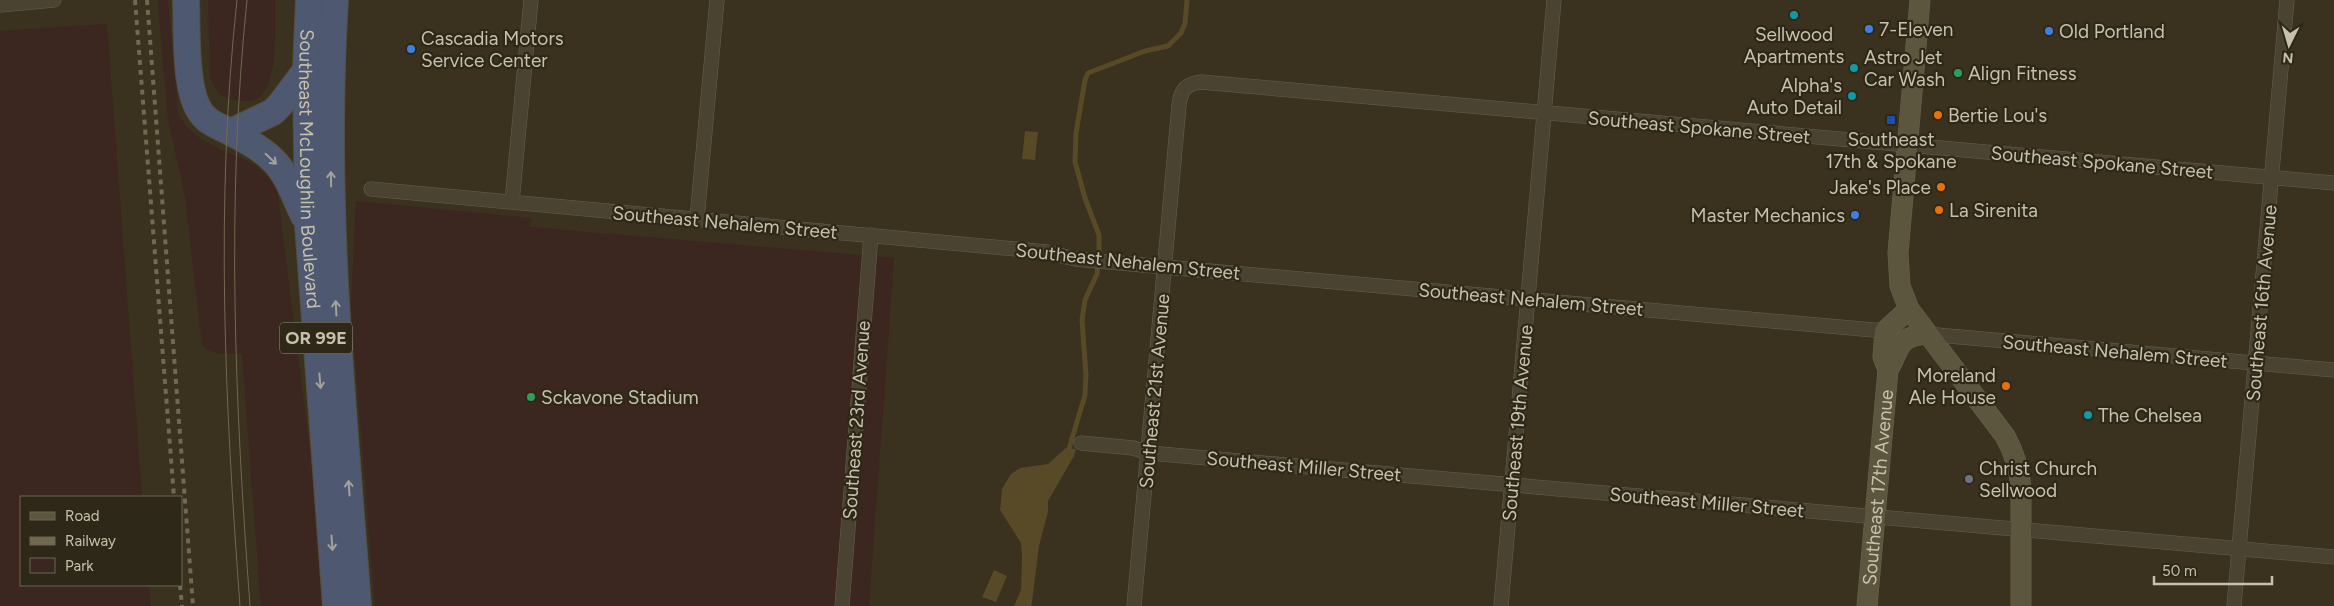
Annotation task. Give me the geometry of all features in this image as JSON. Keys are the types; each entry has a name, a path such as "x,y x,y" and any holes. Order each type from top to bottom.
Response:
{"highway":[{"path":"186,0 192,93 201,113 209,121 231,132 273,160 281,170 308,224"},
{"name":"Southeast McLoughlin Boulevard","path":"310,0 306,70 308,224 336,606"},
{"name":"Southeast McLoughlin Boulevard","path":"340,5 330,129 332,228 358,606"},
{"path":"231,132 273,112 306,70"}],"main road":[{"path":"1920,0 1898,267 1900,286 1908,309 2005,436 2013,450 2020,476 2021,606"},
{"path":"1885,331 1908,309"},
{"name":"Southeast 17th Avenue","path":"1885,331 1883,357 1888,370"},
{"name":"Southeast 17th Avenue","path":"1867,606 1888,370 1901,342 1915,335 1926,334"}],"street":[{"path":"0,5 54,0"},
{"path":"512,202 531,0"},
{"path":"697,219 717,0"},
{"name":"Southeast 19th Avenue","path":"1501,606 1554,0"},
{"name":"Southeast 16th Avenue","path":"2234,606 2287,0"},
{"name":"Southeast Spokane Street","path":"1185,87 1201,82 2334,183"},
{"name":"Southeast 21st Avenue","path":"1134,606 1179,105 1180,95 1185,87"},
{"name":"Southeast Nehalem Street","path":"371,189 1047,252 1075,259 1885,331"},
{"name":"Southeast 23rd Avenue","path":"842,606 871,235"},
{"name":"Southeast Nehalem Street","path":"1926,334 2334,370"},
{"name":"Southeast Miller Street","path":"1081,443 1133,448 1149,453 2334,557"}],"green space":[{"path":"158,0 168,0 178,114 189,129 201,139 254,165 266,175 277,189 311,458 323,606 261,606 242,354 216,353 202,345 185,197 168,119"},
{"path":"208,0 275,0 275,39 272,69 264,93 256,99 246,101 226,98 214,85 210,76"},
{"path":"107,24 142,496 20,496 20,586 149,586 151,606 0,606 0,31"},
{"path":"356,201 531,218 530,227 894,258 869,606 375,606 351,308"}],"shaded area":[{"path":"1025,131 1038,132 1035,160 1022,159"},
{"path":"1066,448 1076,449 1074,456 1048,501 1048,512 1039,546 1031,606 1014,606 1021,590 1021,543 1000,510 1002,489 1011,474 1020,468 1048,464"},
{"path":"994,570 1007,576 996,602 982,597"}],"waterway":[{"path":"1068,452 1085,395 1086,375 1082,320 1085,300 1097,274 1099,251 1099,235 1085,198 1075,162 1076,133 1085,80 1088,73 1145,51 1168,46 1181,33 1185,23 1187,0"}],"tram line":[{"path":"237,0 230,76 224,227 230,454 240,606"},
{"path":"247,0 236,152 235,303 240,454 250,606"}],"railway":[{"path":"135,0 174,496"},
{"path":"147,0 193,606"},
{"path":"180,586 182,606"}],"place":[{"name":"Sellwood Apartments","path":"1794,15"},
{"name":"7-Eleven","path":"1869,29"},
{"name":"Old Portland","path":"2049,31"},
{"name":"Cascadia Motors Service Center","path":"411,49"},
{"name":"Astro Jet Car Wash","path":"1854,68"},
{"name":"Align Fitness","path":"1958,73"},
{"name":"Alpha's Auto Detail","path":"1852,96"},
{"name":"Bertie Lou's","path":"1938,115"},
{"name":"Southeast 17th & Spokane","path":"1891,120"},
{"name":"Jake's Place","path":"1941,187"},
{"name":"La Sirenita","path":"1939,210"},
{"name":"Master Mechanics","path":"1855,215"},
{"name":"Moreland Ale House","path":"2006,386"},
{"name":"Sckavone Stadium","path":"531,397"},
{"name":"The Chelsea","path":"2088,415"},
{"name":"Christ Church Sellwood","path":"1969,479"}]}
